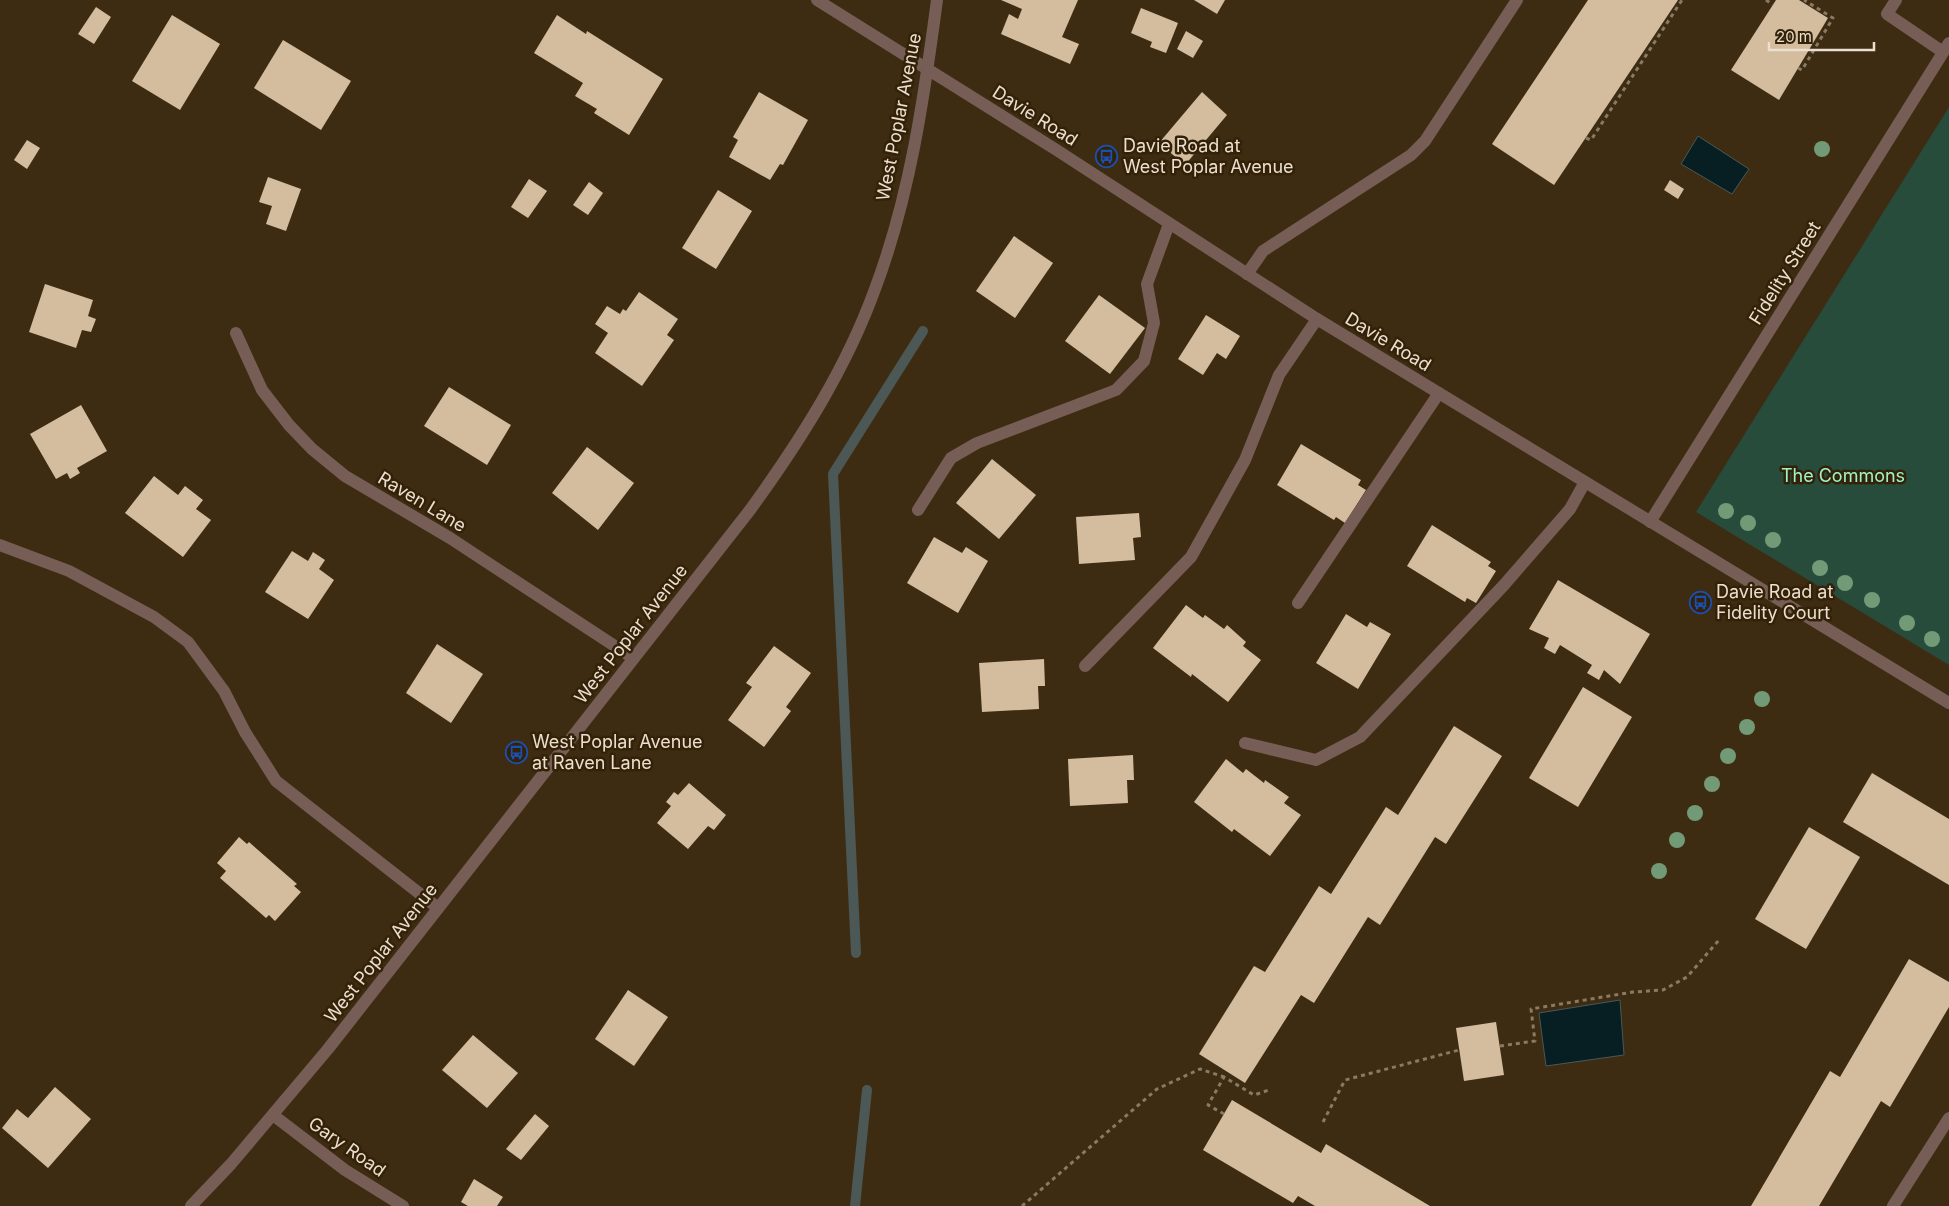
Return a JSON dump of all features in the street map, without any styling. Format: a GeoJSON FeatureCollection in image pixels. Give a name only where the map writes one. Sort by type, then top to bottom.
{"type":"FeatureCollection","features":[{"type":"Feature","properties":{"kind":"street","name":"Davie Road"},"geometry":{"type":"LineString","coordinates":[[817,0],[898,49],[928,71],[1055,148],[1317,319],[1949,702]]}},
{"type":"Feature","properties":{"kind":"street","name":"West Poplar Avenue"},"geometry":{"type":"LineString","coordinates":[[191,1206],[231,1164],[328,1049],[634,658],[796,446],[839,370],[860,326],[875,289],[903,202],[917,137],[938,0]]}},
{"type":"Feature","properties":{"kind":"street"},"geometry":{"type":"LineString","coordinates":[[1247,274],[1263,251],[1411,155],[1425,141],[1517,0]]}},
{"type":"Feature","properties":{"kind":"street"},"geometry":{"type":"LineString","coordinates":[[1896,0],[1887,14],[1946,48]]}},
{"type":"Feature","properties":{"kind":"street","name":"Fidelity Street"},"geometry":{"type":"LineString","coordinates":[[1650,522],[1946,48]]}},
{"type":"Feature","properties":{"kind":"street"},"geometry":{"type":"LineString","coordinates":[[918,510],[951,458],[978,443],[1116,390],[1144,361],[1154,323],[1148,284],[1169,224]]}},
{"type":"Feature","properties":{"kind":"street"},"geometry":{"type":"LineString","coordinates":[[1084,666],[1191,557],[1245,460],[1279,375],[1317,319]]}},
{"type":"Feature","properties":{"kind":"street","name":"Raven Lane"},"geometry":{"type":"LineString","coordinates":[[236,333],[262,390],[289,425],[312,449],[345,476],[450,538],[634,658]]}},
{"type":"Feature","properties":{"kind":"street"},"geometry":{"type":"LineString","coordinates":[[1298,603],[1439,393]]}},
{"type":"Feature","properties":{"kind":"street"},"geometry":{"type":"LineString","coordinates":[[1244,743],[1316,760],[1360,737],[1504,585],[1570,508],[1585,482]]}},
{"type":"Feature","properties":{"kind":"street"},"geometry":{"type":"LineString","coordinates":[[0,545],[69,571],[154,617],[188,642],[224,692],[245,732],[276,781],[438,908]]}},
{"type":"Feature","properties":{"kind":"street","name":"Gary Road"},"geometry":{"type":"LineString","coordinates":[[273,1115],[346,1170],[403,1206]]}},
{"type":"Feature","properties":{"kind":"street"},"geometry":{"type":"LineString","coordinates":[[1894,1206],[1949,1118]]}},
{"type":"Feature","properties":{"kind":"path"},"geometry":{"type":"LineString","coordinates":[[1586,138],[1591,140],[1682,0]]}},
{"type":"Feature","properties":{"kind":"path"},"geometry":{"type":"LineString","coordinates":[[1766,0],[1773,5]]}},
{"type":"Feature","properties":{"kind":"path"},"geometry":{"type":"LineString","coordinates":[[1798,68],[1802,70],[1832,18],[1804,0]]}},
{"type":"Feature","properties":{"kind":"path"},"geometry":{"type":"LineString","coordinates":[[1500,1046],[1535,1041],[1532,1009],[1633,992],[1663,990],[1687,977],[1718,940]]}},
{"type":"Feature","properties":{"kind":"path"},"geometry":{"type":"LineString","coordinates":[[1323,1122],[1345,1080],[1459,1050]]}},
{"type":"Feature","properties":{"kind":"path"},"geometry":{"type":"LineString","coordinates":[[1022,1206],[1157,1089],[1200,1070],[1224,1077],[1254,1095],[1269,1090]]}},
{"type":"Feature","properties":{"kind":"path"},"geometry":{"type":"LineString","coordinates":[[1224,1077],[1208,1105],[1224,1114]]}},
{"type":"Feature","properties":{"kind":"green space","name":"The Commons"},"geometry":{"type":"Polygon","coordinates":[[[1949,107],[1949,665],[1696,512],[1949,107]]]}},
{"type":"Feature","properties":{"kind":"water"},"geometry":{"type":"Polygon","coordinates":[[[1698,136],[1749,169],[1732,194],[1681,164],[1698,136]]]}},
{"type":"Feature","properties":{"kind":"water"},"geometry":{"type":"Polygon","coordinates":[[[1620,1000],[1624,1055],[1546,1066],[1539,1013],[1620,1000]]]}},
{"type":"Feature","properties":{"kind":"building"},"geometry":{"type":"Polygon","coordinates":[[[1001,0],[1078,0],[1062,37],[1079,44],[1070,64],[1001,34],[1009,14],[1018,19],[1022,9],[1001,0]]]}},
{"type":"Feature","properties":{"kind":"building"},"geometry":{"type":"Polygon","coordinates":[[[1194,0],[1225,0],[1217,14],[1194,0]]]}},
{"type":"Feature","properties":{"kind":"building"},"geometry":{"type":"Polygon","coordinates":[[[1588,0],[1678,0],[1554,185],[1492,144],[1588,0]]]}},
{"type":"Feature","properties":{"kind":"building"},"geometry":{"type":"Polygon","coordinates":[[[1776,0],[1799,0],[1828,18],[1779,100],[1731,70],[1776,0]]]}},
{"type":"Feature","properties":{"kind":"building"},"geometry":{"type":"Polygon","coordinates":[[[96,7],[111,17],[94,44],[78,34],[96,7]]]}},
{"type":"Feature","properties":{"kind":"building"},"geometry":{"type":"Polygon","coordinates":[[[1141,8],[1178,23],[1166,53],[1150,47],[1152,42],[1131,33],[1141,8]]]}},
{"type":"Feature","properties":{"kind":"building"},"geometry":{"type":"Polygon","coordinates":[[[172,15],[220,44],[180,110],[132,81],[172,15]]]}},
{"type":"Feature","properties":{"kind":"building"},"geometry":{"type":"Polygon","coordinates":[[[557,15],[586,34],[587,31],[663,79],[629,135],[594,113],[597,109],[575,96],[583,83],[534,53],[557,15]]]}},
{"type":"Feature","properties":{"kind":"building"},"geometry":{"type":"Polygon","coordinates":[[[1186,31],[1203,41],[1193,58],[1177,49],[1186,31]]]}},
{"type":"Feature","properties":{"kind":"building"},"geometry":{"type":"Polygon","coordinates":[[[283,40],[351,81],[321,130],[254,88],[283,40]]]}},
{"type":"Feature","properties":{"kind":"building"},"geometry":{"type":"Polygon","coordinates":[[[759,92],[808,120],[783,165],[780,164],[770,180],[729,157],[738,140],[733,137],[759,92]]]}},
{"type":"Feature","properties":{"kind":"building"},"geometry":{"type":"Polygon","coordinates":[[[1202,92],[1227,115],[1185,165],[1159,143],[1202,92]]]}},
{"type":"Feature","properties":{"kind":"building"},"geometry":{"type":"Polygon","coordinates":[[[27,140],[40,148],[27,169],[14,160],[27,140]]]}},
{"type":"Feature","properties":{"kind":"building"},"geometry":{"type":"Polygon","coordinates":[[[268,177],[301,189],[286,231],[266,224],[272,206],[259,202],[268,177]]]}},
{"type":"Feature","properties":{"kind":"building"},"geometry":{"type":"Polygon","coordinates":[[[529,179],[547,191],[528,218],[511,207],[529,179]]]}},
{"type":"Feature","properties":{"kind":"building"},"geometry":{"type":"Polygon","coordinates":[[[1670,180],[1684,189],[1678,199],[1664,190],[1670,180]]]}},
{"type":"Feature","properties":{"kind":"building"},"geometry":{"type":"Polygon","coordinates":[[[589,182],[603,193],[588,215],[573,205],[589,182]]]}},
{"type":"Feature","properties":{"kind":"building"},"geometry":{"type":"Polygon","coordinates":[[[718,190],[752,211],[716,269],[682,248],[718,190]]]}},
{"type":"Feature","properties":{"kind":"building"},"geometry":{"type":"Polygon","coordinates":[[[1014,236],[1053,263],[1015,318],[976,291],[1014,236]]]}},
{"type":"Feature","properties":{"kind":"building"},"geometry":{"type":"Polygon","coordinates":[[[45,284],[93,300],[88,316],[96,319],[91,332],[82,330],[76,348],[29,332],[45,284]]]}},
{"type":"Feature","properties":{"kind":"building"},"geometry":{"type":"Polygon","coordinates":[[[639,292],[678,319],[667,335],[674,340],[642,386],[595,353],[608,333],[595,324],[607,306],[620,314],[623,309],[626,311],[639,292]]]}},
{"type":"Feature","properties":{"kind":"building"},"geometry":{"type":"Polygon","coordinates":[[[1099,295],[1145,328],[1110,374],[1065,341],[1099,295]]]}},
{"type":"Feature","properties":{"kind":"building"},"geometry":{"type":"Polygon","coordinates":[[[1206,315],[1240,336],[1226,359],[1217,353],[1203,375],[1178,359],[1206,315]]]}},
{"type":"Feature","properties":{"kind":"building"},"geometry":{"type":"Polygon","coordinates":[[[449,387],[511,425],[487,465],[424,426],[449,387]]]}},
{"type":"Feature","properties":{"kind":"building"},"geometry":{"type":"Polygon","coordinates":[[[81,405],[107,451],[77,468],[80,473],[70,479],[67,473],[56,479],[30,434],[81,405]]]}},
{"type":"Feature","properties":{"kind":"building"},"geometry":{"type":"Polygon","coordinates":[[[1301,444],[1361,480],[1358,485],[1366,490],[1345,523],[1336,517],[1334,520],[1277,485],[1301,444]]]}},
{"type":"Feature","properties":{"kind":"building"},"geometry":{"type":"Polygon","coordinates":[[[587,447],[634,483],[598,530],[552,493],[587,447]]]}},
{"type":"Feature","properties":{"kind":"building"},"geometry":{"type":"Polygon","coordinates":[[[992,459],[1036,495],[999,539],[956,503],[992,459]]]}},
{"type":"Feature","properties":{"kind":"building"},"geometry":{"type":"Polygon","coordinates":[[[154,476],[178,495],[185,486],[203,500],[196,509],[211,520],[183,557],[125,513],[154,476]]]}},
{"type":"Feature","properties":{"kind":"building"},"geometry":{"type":"Polygon","coordinates":[[[1139,513],[1141,537],[1133,538],[1135,560],[1079,564],[1076,517],[1139,513]]]}},
{"type":"Feature","properties":{"kind":"building"},"geometry":{"type":"Polygon","coordinates":[[[1432,525],[1491,562],[1488,566],[1496,571],[1476,603],[1467,598],[1465,602],[1407,566],[1432,525]]]}},
{"type":"Feature","properties":{"kind":"building"},"geometry":{"type":"Polygon","coordinates":[[[934,537],[962,553],[966,547],[988,561],[958,613],[907,583],[934,537]]]}},
{"type":"Feature","properties":{"kind":"building"},"geometry":{"type":"Polygon","coordinates":[[[292,551],[308,561],[313,552],[325,560],[319,569],[334,580],[308,619],[265,592],[292,551]]]}},
{"type":"Feature","properties":{"kind":"building"},"geometry":{"type":"Polygon","coordinates":[[[1558,580],[1650,634],[1620,684],[1604,670],[1599,680],[1587,673],[1592,665],[1560,645],[1555,654],[1544,648],[1549,638],[1529,629],[1558,580]]]}},
{"type":"Feature","properties":{"kind":"building"},"geometry":{"type":"Polygon","coordinates":[[[1186,605],[1203,618],[1205,615],[1224,629],[1227,625],[1246,642],[1243,646],[1261,660],[1228,702],[1192,674],[1191,677],[1153,648],[1186,605]]]}},
{"type":"Feature","properties":{"kind":"building"},"geometry":{"type":"Polygon","coordinates":[[[1346,614],[1367,627],[1370,622],[1391,634],[1358,689],[1316,663],[1346,614]]]}},
{"type":"Feature","properties":{"kind":"building"},"geometry":{"type":"Polygon","coordinates":[[[437,644],[483,674],[451,723],[406,693],[437,644]]]}},
{"type":"Feature","properties":{"kind":"building"},"geometry":{"type":"Polygon","coordinates":[[[774,646],[811,673],[786,707],[791,711],[764,747],[728,720],[752,687],[746,683],[774,646]]]}},
{"type":"Feature","properties":{"kind":"building"},"geometry":{"type":"Polygon","coordinates":[[[1044,659],[1045,686],[1038,686],[1039,709],[982,712],[979,663],[1044,659]]]}},
{"type":"Feature","properties":{"kind":"building"},"geometry":{"type":"Polygon","coordinates":[[[1583,687],[1632,717],[1578,807],[1529,778],[1583,687]]]}},
{"type":"Feature","properties":{"kind":"building"},"geometry":{"type":"Polygon","coordinates":[[[1454,726],[1502,756],[1446,844],[1435,837],[1380,925],[1368,917],[1314,1003],[1301,995],[1245,1083],[1199,1054],[1254,966],[1265,972],[1319,886],[1331,894],[1386,807],[1398,815],[1454,726]]]}},
{"type":"Feature","properties":{"kind":"building"},"geometry":{"type":"Polygon","coordinates":[[[1133,755],[1134,780],[1127,780],[1128,803],[1070,806],[1068,759],[1133,755]]]}},
{"type":"Feature","properties":{"kind":"building"},"geometry":{"type":"Polygon","coordinates":[[[1226,759],[1243,773],[1246,769],[1264,783],[1265,780],[1289,797],[1284,803],[1301,815],[1270,856],[1234,829],[1232,832],[1194,802],[1226,759]]]}},
{"type":"Feature","properties":{"kind":"building"},"geometry":{"type":"Polygon","coordinates":[[[1872,773],[1949,819],[1949,885],[1843,822],[1872,773]]]}},
{"type":"Feature","properties":{"kind":"building"},"geometry":{"type":"Polygon","coordinates":[[[689,783],[726,815],[714,830],[708,826],[688,849],[657,823],[671,806],[666,802],[674,792],[678,795],[689,783]]]}},
{"type":"Feature","properties":{"kind":"building"},"geometry":{"type":"Polygon","coordinates":[[[1809,827],[1860,857],[1806,949],[1755,919],[1809,827]]]}},
{"type":"Feature","properties":{"kind":"building"},"geometry":{"type":"Polygon","coordinates":[[[239,837],[247,844],[249,842],[297,884],[294,886],[301,892],[275,921],[269,915],[266,918],[220,878],[226,871],[217,863],[239,837]]]}},
{"type":"Feature","properties":{"kind":"building"},"geometry":{"type":"Polygon","coordinates":[[[1909,959],[1949,982],[1949,1007],[1890,1107],[1881,1101],[1819,1206],[1751,1206],[1830,1071],[1840,1077],[1909,959]]]}},
{"type":"Feature","properties":{"kind":"building"},"geometry":{"type":"Polygon","coordinates":[[[628,990],[668,1017],[634,1066],[595,1039],[628,990]]]}},
{"type":"Feature","properties":{"kind":"building"},"geometry":{"type":"Polygon","coordinates":[[[1496,1022],[1504,1075],[1464,1081],[1456,1028],[1496,1022]]]}},
{"type":"Feature","properties":{"kind":"building"},"geometry":{"type":"Polygon","coordinates":[[[473,1035],[518,1073],[487,1108],[442,1070],[473,1035]]]}},
{"type":"Feature","properties":{"kind":"building"},"geometry":{"type":"Polygon","coordinates":[[[55,1087],[91,1119],[48,1168],[2,1128],[17,1109],[28,1118],[55,1087]]]}},
{"type":"Feature","properties":{"kind":"building"},"geometry":{"type":"Polygon","coordinates":[[[1232,1100],[1321,1153],[1326,1144],[1430,1206],[1315,1206],[1298,1196],[1293,1203],[1203,1150],[1232,1100]]]}},
{"type":"Feature","properties":{"kind":"building"},"geometry":{"type":"Polygon","coordinates":[[[535,1114],[549,1126],[521,1160],[506,1149],[535,1114]]]}},
{"type":"Feature","properties":{"kind":"building"},"geometry":{"type":"Polygon","coordinates":[[[474,1179],[503,1197],[497,1206],[468,1206],[461,1202],[474,1179]]]}},
{"type":"Feature","properties":{"kind":"waterway"},"geometry":{"type":"LineString","coordinates":[[856,953],[833,474],[923,331]]}},
{"type":"Feature","properties":{"kind":"waterway"},"geometry":{"type":"LineString","coordinates":[[855,1206],[867,1090]]}},
{"type":"Feature","properties":{"kind":"place","name":"Davie Road at West Poplar Avenue"},"geometry":{"type":"Point","coordinates":[1107,156]}},
{"type":"Feature","properties":{"kind":"place","name":"Davie Road at Fidelity Court"},"geometry":{"type":"Point","coordinates":[1700,602]}},
{"type":"Feature","properties":{"kind":"place","name":"West Poplar Avenue at Raven Lane"},"geometry":{"type":"Point","coordinates":[516,752]}}]}
